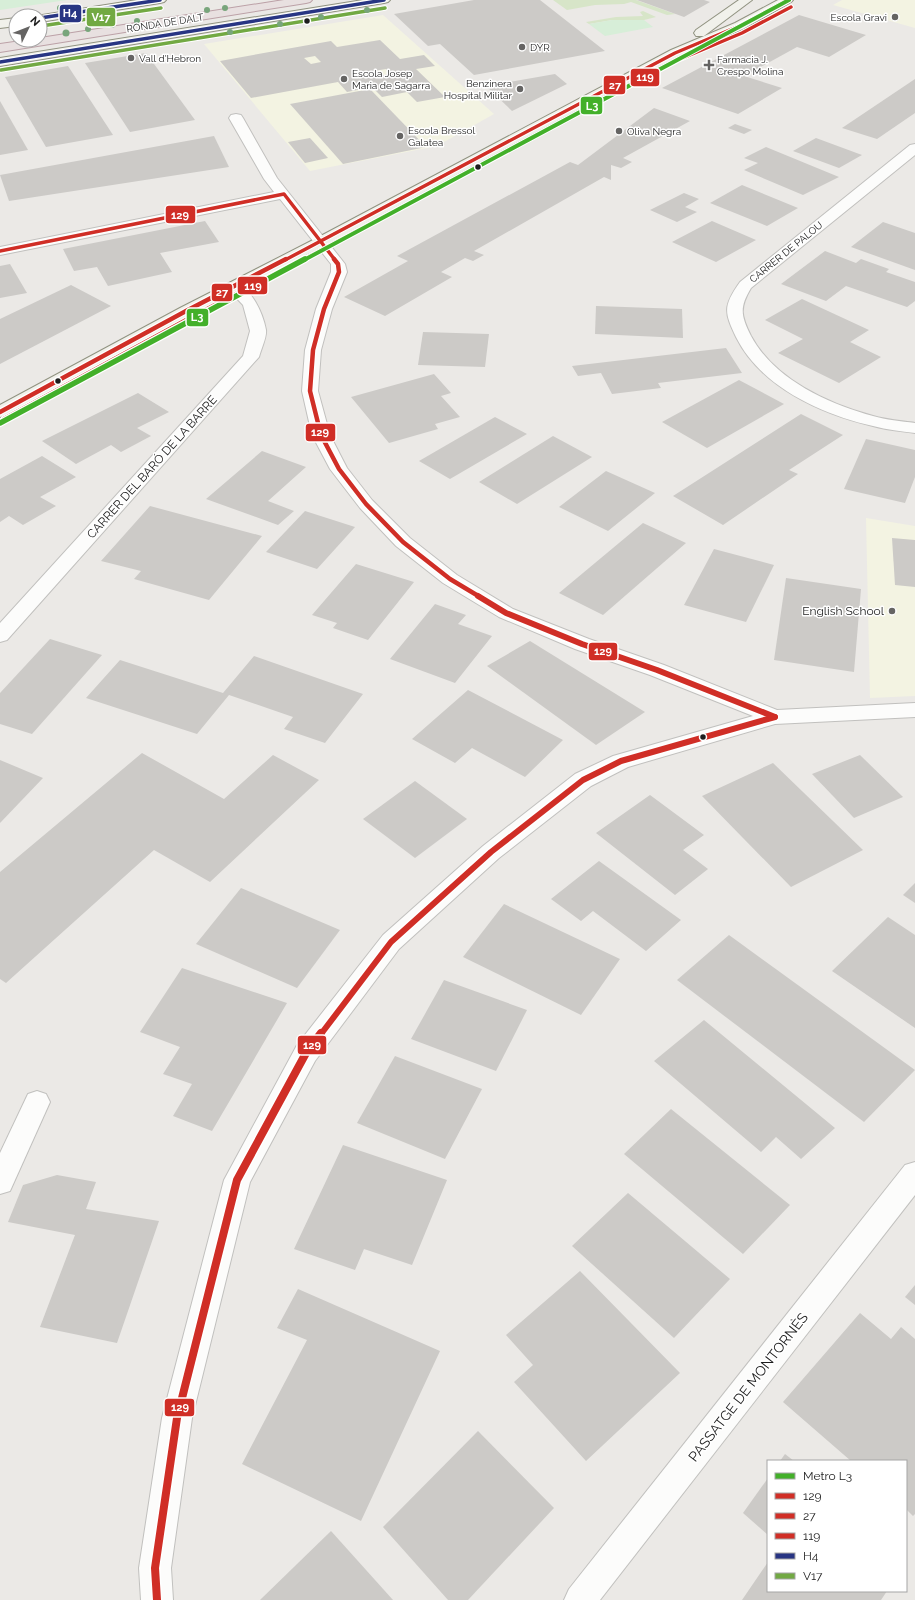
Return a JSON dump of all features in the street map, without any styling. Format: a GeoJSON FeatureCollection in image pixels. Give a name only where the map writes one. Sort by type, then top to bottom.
{"type":"FeatureCollection","features":[{"type":"Feature","properties":{"kind":"highway","name":"RONDA DE DALT"},"geometry":{"type":"LineString","coordinates":[[0,48],[306,0]]}},
{"type":"Feature","properties":{"kind":"highway","name":"RONDA DE DALT"},"geometry":{"type":"LineString","coordinates":[[48,27],[171,7]]}},
{"type":"Feature","properties":{"kind":"main road"},"geometry":{"type":"LineString","coordinates":[[48,17],[160,0]]}},
{"type":"Feature","properties":{"kind":"main road"},"geometry":{"type":"LineString","coordinates":[[0,62],[384,0]]}},
{"type":"Feature","properties":{"kind":"main road"},"geometry":{"type":"LineString","coordinates":[[675,53],[746,0]]}},
{"type":"Feature","properties":{"kind":"main road"},"geometry":{"type":"LineString","coordinates":[[0,412],[186,311],[320,242],[675,53],[739,26],[787,0]]}},
{"type":"Feature","properties":{"kind":"street"},"geometry":{"type":"LineString","coordinates":[[236,118],[271,179],[338,264],[339,272],[324,309],[313,350],[310,391],[321,434],[339,470],[366,504],[403,542],[450,579],[506,613],[582,644],[658,670],[775,717]]}},
{"type":"Feature","properties":{"kind":"street","name":"CARRER DE PALOU"},"geometry":{"type":"LineString","coordinates":[[915,148],[745,285],[738,298],[734,314],[743,336],[761,362],[794,389],[826,405],[862,419],[915,428]]}},
{"type":"Feature","properties":{"kind":"street"},"geometry":{"type":"LineString","coordinates":[[0,251],[284,194]]}},
{"type":"Feature","properties":{"kind":"street","name":"CARRER DEL BARÓ DE LA BARRE"},"geometry":{"type":"LineString","coordinates":[[0,635],[250,357],[258,330],[250,304],[234,287]]}},
{"type":"Feature","properties":{"kind":"street"},"geometry":{"type":"LineString","coordinates":[[157,1600],[155,1568],[177,1418],[237,1180],[306,1053],[391,942],[490,852],[583,780],[621,761],[775,717],[915,710]]}},
{"type":"Feature","properties":{"kind":"street"},"geometry":{"type":"LineString","coordinates":[[0,1182],[37,1102]]}},
{"type":"Feature","properties":{"kind":"street","name":"PASSATGE DE MONTORNÈS"},"geometry":{"type":"LineString","coordinates":[[580,1600],[915,1174]]}},
{"type":"Feature","properties":{"kind":"shaded area"},"geometry":{"type":"Polygon","coordinates":[[[0,0],[67,0],[8,8],[0,10],[0,0]]]}},
{"type":"Feature","properties":{"kind":"shaded area","name":"Escola Gravi"},"geometry":{"type":"Polygon","coordinates":[[[842,0],[915,0],[915,28],[833,5],[842,0]]]}},
{"type":"Feature","properties":{"kind":"shaded area","name":"Escola Josep Maria de Sagarra"},"geometry":{"type":"Polygon","coordinates":[[[383,15],[494,114],[437,146],[310,171],[204,44],[383,15]]]}},
{"type":"Feature","properties":{"kind":"shaded area"},"geometry":{"type":"Polygon","coordinates":[[[612,20],[644,20],[653,27],[605,36],[589,24],[612,20]]]}},
{"type":"Feature","properties":{"kind":"shaded area","name":"English School"},"geometry":{"type":"Polygon","coordinates":[[[866,518],[915,526],[915,696],[870,698],[866,518]]]}},
{"type":"Feature","properties":{"kind":"green space"},"geometry":{"type":"Polygon","coordinates":[[[553,0],[636,0],[675,14],[667,15],[631,2],[624,4],[595,5],[567,10],[553,0]]]}},
{"type":"Feature","properties":{"kind":"green space"},"geometry":{"type":"Polygon","coordinates":[[[643,11],[656,17],[644,20],[612,20],[589,24],[586,22],[616,17],[643,16],[640,12],[643,11]]]}},
{"type":"Feature","properties":{"kind":"building"},"geometry":{"type":"Polygon","coordinates":[[[474,0],[540,0],[605,51],[474,75],[440,44],[428,46],[394,14],[474,0]]]}},
{"type":"Feature","properties":{"kind":"building"},"geometry":{"type":"Polygon","coordinates":[[[637,0],[704,0],[710,2],[684,17],[637,0]]]}},
{"type":"Feature","properties":{"kind":"building"},"geometry":{"type":"Polygon","coordinates":[[[799,15],[866,35],[829,57],[797,47],[744,76],[782,88],[738,114],[662,88],[799,15]]]}},
{"type":"Feature","properties":{"kind":"building"},"geometry":{"type":"Polygon","coordinates":[[[380,40],[400,59],[424,55],[435,66],[416,69],[445,97],[417,102],[407,92],[382,97],[372,87],[347,92],[338,82],[251,98],[220,61],[331,41],[337,47],[380,40]],[[315,56],[304,58],[311,64],[321,62],[315,56]],[[386,69],[362,73],[366,78],[390,74],[386,69]]]}},
{"type":"Feature","properties":{"kind":"building"},"geometry":{"type":"Polygon","coordinates":[[[146,53],[195,120],[130,132],[85,63],[146,53]]]}},
{"type":"Feature","properties":{"kind":"building"},"geometry":{"type":"Polygon","coordinates":[[[68,66],[113,135],[46,147],[5,77],[68,66]]]}},
{"type":"Feature","properties":{"kind":"building"},"geometry":{"type":"Polygon","coordinates":[[[555,74],[567,84],[512,111],[486,86],[555,74]]]}},
{"type":"Feature","properties":{"kind":"building"},"geometry":{"type":"Polygon","coordinates":[[[915,79],[915,113],[877,139],[842,128],[915,79]]]}},
{"type":"Feature","properties":{"kind":"building"},"geometry":{"type":"Polygon","coordinates":[[[370,89],[426,147],[343,164],[290,104],[370,89]]]}},
{"type":"Feature","properties":{"kind":"building"},"geometry":{"type":"Polygon","coordinates":[[[0,101],[28,150],[0,155],[0,101]]]}},
{"type":"Feature","properties":{"kind":"building"},"geometry":{"type":"Polygon","coordinates":[[[654,108],[690,121],[623,158],[632,162],[621,168],[611,165],[611,180],[604,177],[474,251],[484,255],[473,261],[465,258],[441,272],[452,277],[385,316],[344,297],[408,261],[397,256],[570,162],[578,165],[654,108]]]}},
{"type":"Feature","properties":{"kind":"building"},"geometry":{"type":"Polygon","coordinates":[[[735,124],[752,130],[744,134],[728,128],[735,124]]]}},
{"type":"Feature","properties":{"kind":"building"},"geometry":{"type":"Polygon","coordinates":[[[214,136],[229,167],[9,201],[0,175],[214,136]]]}},
{"type":"Feature","properties":{"kind":"building"},"geometry":{"type":"Polygon","coordinates":[[[310,138],[328,158],[305,163],[288,142],[310,138]]]}},
{"type":"Feature","properties":{"kind":"building"},"geometry":{"type":"Polygon","coordinates":[[[816,138],[862,155],[839,168],[793,151],[816,138]]]}},
{"type":"Feature","properties":{"kind":"building"},"geometry":{"type":"Polygon","coordinates":[[[766,147],[839,177],[803,195],[744,170],[758,163],[744,158],[766,147]]]}},
{"type":"Feature","properties":{"kind":"building"},"geometry":{"type":"Polygon","coordinates":[[[742,185],[798,208],[767,226],[710,203],[742,185]]]}},
{"type":"Feature","properties":{"kind":"building"},"geometry":{"type":"Polygon","coordinates":[[[684,193],[699,199],[685,207],[697,212],[677,222],[650,210],[684,193]]]}},
{"type":"Feature","properties":{"kind":"building"},"geometry":{"type":"Polygon","coordinates":[[[205,221],[219,242],[160,253],[172,272],[108,286],[97,267],[74,271],[63,249],[205,221]]]}},
{"type":"Feature","properties":{"kind":"building"},"geometry":{"type":"Polygon","coordinates":[[[712,221],[756,240],[716,262],[672,242],[712,221]]]}},
{"type":"Feature","properties":{"kind":"building"},"geometry":{"type":"Polygon","coordinates":[[[883,222],[915,233],[915,270],[851,247],[883,222]]]}},
{"type":"Feature","properties":{"kind":"building"},"geometry":{"type":"Polygon","coordinates":[[[825,251],[856,263],[861,259],[889,269],[886,272],[915,282],[915,301],[907,307],[846,286],[826,301],[781,284],[825,251]]]}},
{"type":"Feature","properties":{"kind":"building"},"geometry":{"type":"Polygon","coordinates":[[[10,264],[27,293],[0,298],[0,266],[10,264]]]}},
{"type":"Feature","properties":{"kind":"building"},"geometry":{"type":"Polygon","coordinates":[[[71,285],[111,306],[0,364],[0,319],[71,285]]]}},
{"type":"Feature","properties":{"kind":"building"},"geometry":{"type":"Polygon","coordinates":[[[802,299],[869,330],[850,342],[881,357],[839,383],[778,353],[803,339],[765,320],[802,299]]]}},
{"type":"Feature","properties":{"kind":"building"},"geometry":{"type":"Polygon","coordinates":[[[596,306],[682,309],[683,338],[595,334],[596,306]]]}},
{"type":"Feature","properties":{"kind":"building"},"geometry":{"type":"Polygon","coordinates":[[[423,332],[489,334],[485,367],[418,365],[423,332]]]}},
{"type":"Feature","properties":{"kind":"building"},"geometry":{"type":"Polygon","coordinates":[[[726,348],[742,373],[658,383],[661,388],[612,394],[601,373],[578,376],[572,366],[726,348]]]}},
{"type":"Feature","properties":{"kind":"building"},"geometry":{"type":"Polygon","coordinates":[[[434,374],[451,393],[441,396],[460,417],[435,424],[438,429],[389,443],[351,397],[434,374]]]}},
{"type":"Feature","properties":{"kind":"building"},"geometry":{"type":"Polygon","coordinates":[[[739,380],[784,404],[707,448],[662,422],[739,380]]]}},
{"type":"Feature","properties":{"kind":"building"},"geometry":{"type":"Polygon","coordinates":[[[138,393],[169,412],[137,428],[151,436],[121,452],[111,445],[76,464],[42,441],[138,393]]]}},
{"type":"Feature","properties":{"kind":"building"},"geometry":{"type":"Polygon","coordinates":[[[801,414],[843,435],[789,470],[798,474],[723,525],[673,496],[801,414]]]}},
{"type":"Feature","properties":{"kind":"building"},"geometry":{"type":"Polygon","coordinates":[[[495,417],[527,434],[450,479],[419,461],[495,417]]]}},
{"type":"Feature","properties":{"kind":"building"},"geometry":{"type":"Polygon","coordinates":[[[553,436],[592,457],[517,504],[479,482],[553,436]]]}},
{"type":"Feature","properties":{"kind":"building"},"geometry":{"type":"Polygon","coordinates":[[[866,439],[915,450],[915,477],[905,503],[844,489],[866,439]]]}},
{"type":"Feature","properties":{"kind":"building"},"geometry":{"type":"Polygon","coordinates":[[[262,451],[306,467],[268,501],[294,511],[278,525],[206,499],[262,451]]]}},
{"type":"Feature","properties":{"kind":"building"},"geometry":{"type":"Polygon","coordinates":[[[42,456],[76,477],[40,497],[56,506],[23,525],[9,516],[0,522],[0,479],[42,456]]]}},
{"type":"Feature","properties":{"kind":"building"},"geometry":{"type":"Polygon","coordinates":[[[606,471],[655,493],[608,531],[559,507],[606,471]]]}},
{"type":"Feature","properties":{"kind":"building"},"geometry":{"type":"Polygon","coordinates":[[[150,506],[262,536],[209,600],[134,579],[141,571],[101,561],[150,506]]]}},
{"type":"Feature","properties":{"kind":"building"},"geometry":{"type":"Polygon","coordinates":[[[305,511],[355,527],[317,569],[266,552],[305,511]]]}},
{"type":"Feature","properties":{"kind":"building"},"geometry":{"type":"Polygon","coordinates":[[[643,523],[686,543],[603,615],[559,593],[643,523]]]}},
{"type":"Feature","properties":{"kind":"building"},"geometry":{"type":"Polygon","coordinates":[[[892,538],[915,540],[915,587],[895,585],[892,538]]]}},
{"type":"Feature","properties":{"kind":"building"},"geometry":{"type":"Polygon","coordinates":[[[714,549],[774,565],[746,622],[684,605],[714,549]]]}},
{"type":"Feature","properties":{"kind":"building"},"geometry":{"type":"Polygon","coordinates":[[[356,564],[414,582],[368,640],[333,628],[337,623],[312,615],[356,564]]]}},
{"type":"Feature","properties":{"kind":"building"},"geometry":{"type":"Polygon","coordinates":[[[786,578],[861,589],[854,672],[774,660],[786,578]]]}},
{"type":"Feature","properties":{"kind":"building"},"geometry":{"type":"Polygon","coordinates":[[[435,604],[466,615],[458,624],[492,636],[455,683],[390,659],[435,604]]]}},
{"type":"Feature","properties":{"kind":"building"},"geometry":{"type":"Polygon","coordinates":[[[50,639],[102,655],[32,734],[0,724],[0,693],[50,639]]]}},
{"type":"Feature","properties":{"kind":"building"},"geometry":{"type":"Polygon","coordinates":[[[530,641],[645,712],[596,745],[487,666],[530,641]]]}},
{"type":"Feature","properties":{"kind":"building"},"geometry":{"type":"Polygon","coordinates":[[[254,656],[363,694],[325,743],[284,729],[293,717],[229,695],[197,734],[86,698],[120,660],[223,693],[254,656]]]}},
{"type":"Feature","properties":{"kind":"building"},"geometry":{"type":"Polygon","coordinates":[[[468,690],[563,740],[525,777],[472,748],[455,763],[412,739],[468,690]]]}},
{"type":"Feature","properties":{"kind":"building"},"geometry":{"type":"Polygon","coordinates":[[[142,753],[224,799],[273,755],[319,780],[210,882],[154,850],[6,983],[0,979],[0,872],[142,753]]]}},
{"type":"Feature","properties":{"kind":"building"},"geometry":{"type":"Polygon","coordinates":[[[860,755],[903,797],[854,818],[812,774],[860,755]]]}},
{"type":"Feature","properties":{"kind":"building"},"geometry":{"type":"Polygon","coordinates":[[[0,760],[43,778],[0,823],[0,760]]]}},
{"type":"Feature","properties":{"kind":"building"},"geometry":{"type":"Polygon","coordinates":[[[773,763],[863,850],[791,887],[702,796],[773,763]]]}},
{"type":"Feature","properties":{"kind":"building"},"geometry":{"type":"Polygon","coordinates":[[[415,781],[467,819],[415,858],[363,819],[415,781]]]}},
{"type":"Feature","properties":{"kind":"building"},"geometry":{"type":"Polygon","coordinates":[[[650,795],[704,835],[683,850],[708,869],[675,895],[596,833],[650,795]]]}},
{"type":"Feature","properties":{"kind":"building"},"geometry":{"type":"Polygon","coordinates":[[[599,861],[681,920],[646,951],[593,911],[581,921],[551,899],[599,861]]]}},
{"type":"Feature","properties":{"kind":"building"},"geometry":{"type":"Polygon","coordinates":[[[915,883],[915,903],[903,895],[915,883]]]}},
{"type":"Feature","properties":{"kind":"building"},"geometry":{"type":"Polygon","coordinates":[[[241,888],[340,930],[297,988],[196,944],[241,888]]]}},
{"type":"Feature","properties":{"kind":"building"},"geometry":{"type":"Polygon","coordinates":[[[504,904],[620,959],[581,1015],[463,957],[504,904]]]}},
{"type":"Feature","properties":{"kind":"building"},"geometry":{"type":"Polygon","coordinates":[[[888,917],[915,935],[915,1028],[832,971],[888,917]]]}},
{"type":"Feature","properties":{"kind":"building"},"geometry":{"type":"Polygon","coordinates":[[[729,935],[915,1070],[864,1122],[677,980],[729,935]]]}},
{"type":"Feature","properties":{"kind":"building"},"geometry":{"type":"Polygon","coordinates":[[[182,968],[287,1003],[212,1131],[173,1116],[192,1084],[163,1074],[180,1047],[140,1032],[182,968]]]}},
{"type":"Feature","properties":{"kind":"building"},"geometry":{"type":"Polygon","coordinates":[[[444,980],[527,1010],[496,1071],[411,1039],[444,980]]]}},
{"type":"Feature","properties":{"kind":"building"},"geometry":{"type":"Polygon","coordinates":[[[704,1020],[835,1128],[801,1159],[776,1137],[761,1152],[654,1061],[704,1020]]]}},
{"type":"Feature","properties":{"kind":"building"},"geometry":{"type":"Polygon","coordinates":[[[395,1056],[482,1089],[445,1159],[357,1123],[395,1056]]]}},
{"type":"Feature","properties":{"kind":"building"},"geometry":{"type":"Polygon","coordinates":[[[671,1109],[790,1205],[743,1254],[624,1154],[671,1109]]]}},
{"type":"Feature","properties":{"kind":"building"},"geometry":{"type":"Polygon","coordinates":[[[343,1145],[447,1180],[412,1265],[364,1249],[355,1270],[294,1249],[343,1145]]]}},
{"type":"Feature","properties":{"kind":"building"},"geometry":{"type":"Polygon","coordinates":[[[57,1175],[96,1182],[86,1209],[159,1221],[117,1343],[40,1327],[75,1235],[8,1222],[23,1185],[57,1175]]]}},
{"type":"Feature","properties":{"kind":"building"},"geometry":{"type":"Polygon","coordinates":[[[628,1193],[730,1279],[674,1338],[572,1246],[628,1193]]]}},
{"type":"Feature","properties":{"kind":"building"},"geometry":{"type":"Polygon","coordinates":[[[580,1271],[680,1373],[586,1461],[514,1382],[533,1365],[506,1335],[580,1271]]]}},
{"type":"Feature","properties":{"kind":"building"},"geometry":{"type":"Polygon","coordinates":[[[915,1285],[915,1305],[905,1297],[915,1285]]]}},
{"type":"Feature","properties":{"kind":"building"},"geometry":{"type":"Polygon","coordinates":[[[298,1289],[440,1351],[361,1521],[242,1464],[307,1340],[277,1328],[298,1289]]]}},
{"type":"Feature","properties":{"kind":"building"},"geometry":{"type":"Polygon","coordinates":[[[860,1313],[891,1339],[901,1327],[915,1339],[915,1514],[913,1516],[907,1510],[907,1460],[850,1460],[783,1402],[860,1313]]]}},
{"type":"Feature","properties":{"kind":"building"},"geometry":{"type":"Polygon","coordinates":[[[478,1431],[554,1508],[468,1600],[448,1600],[383,1527],[478,1431]]]}},
{"type":"Feature","properties":{"kind":"building"},"geometry":{"type":"Polygon","coordinates":[[[785,1454],[793,1460],[781,1460],[785,1454]]]}},
{"type":"Feature","properties":{"kind":"building"},"geometry":{"type":"Polygon","coordinates":[[[767,1479],[767,1534],[743,1513],[767,1479]]]}},
{"type":"Feature","properties":{"kind":"building"},"geometry":{"type":"Polygon","coordinates":[[[331,1531],[393,1600],[260,1600],[331,1531]]]}},
{"type":"Feature","properties":{"kind":"building"},"geometry":{"type":"Polygon","coordinates":[[[767,1563],[767,1592],[886,1592],[881,1600],[742,1600],[767,1563]]]}},
{"type":"Feature","properties":{"kind":"metro line","name":"L3"},"geometry":{"type":"LineString","coordinates":[[0,423],[789,0]]}},
{"type":"Feature","properties":{"kind":"transit line","name":"H4"},"geometry":{"type":"LineString","coordinates":[[48,17],[160,0]]}},
{"type":"Feature","properties":{"kind":"transit line","name":"H4"},"geometry":{"type":"LineString","coordinates":[[0,62],[384,0]]}},
{"type":"Feature","properties":{"kind":"transit line","name":"27"},"geometry":{"type":"LineString","coordinates":[[0,412],[186,311],[320,242],[675,53],[739,26],[787,0]]}},
{"type":"Feature","properties":{"kind":"transit line","name":"119"},"geometry":{"type":"LineString","coordinates":[[4,419],[190,318],[324,249],[678,60],[742,33],[791,7]]}},
{"type":"Feature","properties":{"kind":"transit line","name":"V17"},"geometry":{"type":"LineString","coordinates":[[48,25],[161,8]]}},
{"type":"Feature","properties":{"kind":"transit line","name":"V17"},"geometry":{"type":"LineString","coordinates":[[1,70],[385,8]]}},
{"type":"Feature","properties":{"kind":"transit line","name":"129"},"geometry":{"type":"LineString","coordinates":[[0,251],[284,194],[338,264],[339,272],[324,309],[313,350],[310,391],[321,435],[339,469],[366,504],[403,542],[450,579],[506,613],[582,644],[657,670],[775,717]]}},
{"type":"Feature","properties":{"kind":"transit line","name":"129"},"geometry":{"type":"LineString","coordinates":[[157,1600],[155,1568],[177,1418],[237,1180],[306,1053],[391,942],[491,852],[583,780],[621,761],[775,717]]}},
{"type":"Feature","properties":{"kind":"place","name":"Escola Gravi"},"geometry":{"type":"Point","coordinates":[895,17]}},
{"type":"Feature","properties":{"kind":"place","name":"DYR"},"geometry":{"type":"Point","coordinates":[522,47]}},
{"type":"Feature","properties":{"kind":"place","name":"Vall d'Hebron"},"geometry":{"type":"Point","coordinates":[131,58]}},
{"type":"Feature","properties":{"kind":"place","name":"Farmacia J. Crespo Molina"},"geometry":{"type":"Point","coordinates":[709,65]}},
{"type":"Feature","properties":{"kind":"place","name":"Escola Josep Maria de Sagarra"},"geometry":{"type":"Point","coordinates":[344,79]}},
{"type":"Feature","properties":{"kind":"place","name":"Benzinera Hospital Militar"},"geometry":{"type":"Point","coordinates":[520,89]}},
{"type":"Feature","properties":{"kind":"place","name":"Oliva Negra"},"geometry":{"type":"Point","coordinates":[619,131]}},
{"type":"Feature","properties":{"kind":"place","name":"Escola Bressol Galatea"},"geometry":{"type":"Point","coordinates":[400,136]}},
{"type":"Feature","properties":{"kind":"place","name":"English School"},"geometry":{"type":"Point","coordinates":[892,611]}}]}
